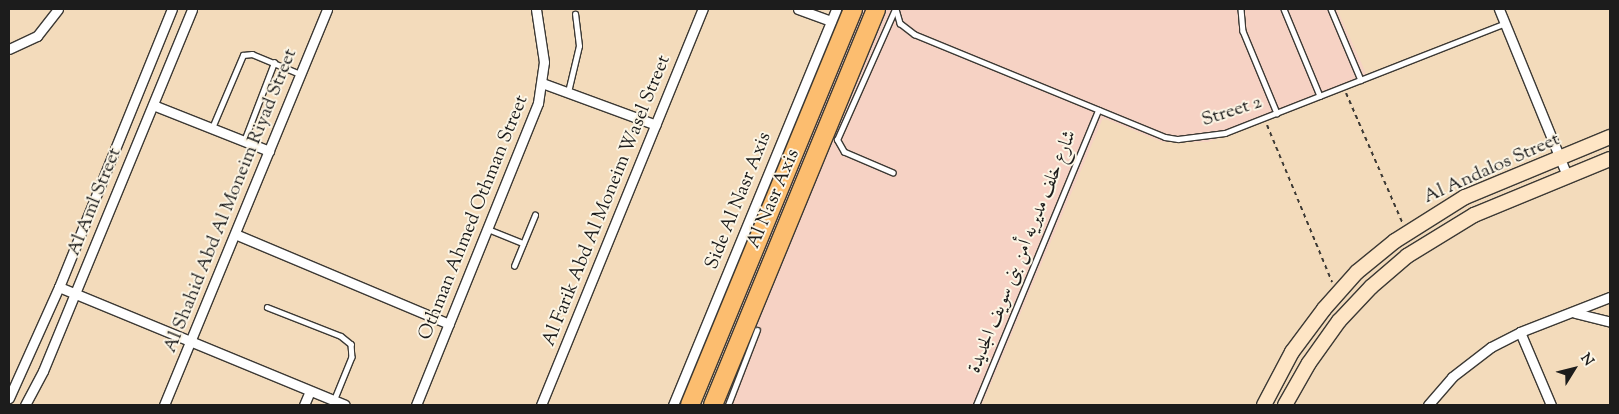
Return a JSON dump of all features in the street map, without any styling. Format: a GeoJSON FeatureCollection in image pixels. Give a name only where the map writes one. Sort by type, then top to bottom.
{"type":"FeatureCollection","features":[{"type":"Feature","properties":{"kind":"highway","name":"Al Nasr Axis"},"geometry":{"type":"LineString","coordinates":[[690,405],[853,9]]}},
{"type":"Feature","properties":{"kind":"highway","name":"Al Nasr Axis"},"geometry":{"type":"LineString","coordinates":[[713,405],[876,9]]}},
{"type":"Feature","properties":{"kind":"highway"},"geometry":{"type":"LineString","coordinates":[[731,305],[750,313]]}},
{"type":"Feature","properties":{"kind":"street"},"geometry":{"type":"LineString","coordinates":[[9,49],[36,36],[58,9]]}},
{"type":"Feature","properties":{"kind":"street","name":"Al Aml Street"},"geometry":{"type":"LineString","coordinates":[[9,398],[59,287],[172,9]]}},
{"type":"Feature","properties":{"kind":"street","name":"Al Aml Street"},"geometry":{"type":"LineString","coordinates":[[25,405],[75,294],[192,9]]}},
{"type":"Feature","properties":{"kind":"street","name":"Al Shahid Abd Al Moneim Riyad Street"},"geometry":{"type":"LineString","coordinates":[[164,405],[327,9]]}},
{"type":"Feature","properties":{"kind":"street","name":"Othman Ahmed Othman Street"},"geometry":{"type":"LineString","coordinates":[[416,405],[532,122],[542,83],[543,41],[536,9]]}},
{"type":"Feature","properties":{"kind":"street","name":"Al Farik Abd Al Moneim Wasel Street"},"geometry":{"type":"LineString","coordinates":[[541,405],[703,9]]}},
{"type":"Feature","properties":{"kind":"street"},"geometry":{"type":"LineString","coordinates":[[798,9],[831,21]]}},
{"type":"Feature","properties":{"kind":"street","name":"Side Al Nasr Axis"},"geometry":{"type":"LineString","coordinates":[[673,405],[836,9]]}},
{"type":"Feature","properties":{"kind":"street"},"geometry":{"type":"LineString","coordinates":[[1499,9],[1567,176]]}},
{"type":"Feature","properties":{"kind":"street"},"geometry":{"type":"LineString","coordinates":[[542,83],[656,125]]}},
{"type":"Feature","properties":{"kind":"street"},"geometry":{"type":"LineString","coordinates":[[153,105],[269,151]]}},
{"type":"Feature","properties":{"kind":"street","name":"Al Andalos Street"},"geometry":{"type":"LineString","coordinates":[[1264,405],[1292,352],[1337,293],[1376,256],[1407,232],[1465,197],[1610,137]]}},
{"type":"Feature","properties":{"kind":"street","name":"Al Andalos Street"},"geometry":{"type":"LineString","coordinates":[[1285,405],[1309,363],[1339,321],[1394,266],[1428,241],[1474,215],[1610,158]]}},
{"type":"Feature","properties":{"kind":"street"},"geometry":{"type":"LineString","coordinates":[[235,234],[449,324]]}},
{"type":"Feature","properties":{"kind":"street"},"geometry":{"type":"LineString","coordinates":[[59,287],[345,405]]}},
{"type":"Feature","properties":{"kind":"street"},"geometry":{"type":"LineString","coordinates":[[1428,405],[1464,366],[1491,347],[1520,332],[1610,297]]}},
{"type":"Feature","properties":{"kind":"street"},"geometry":{"type":"LineString","coordinates":[[1572,312],[1596,316],[1610,322]]}},
{"type":"Feature","properties":{"kind":"street"},"geometry":{"type":"LineString","coordinates":[[1520,332],[1551,405]]}},
{"type":"Feature","properties":{"kind":"street"},"geometry":{"type":"LineString","coordinates":[[304,405],[310,391]]}},
{"type":"Feature","properties":{"kind":"lane"},"geometry":{"type":"LineString","coordinates":[[893,173],[844,152],[837,140],[895,9]]}},
{"type":"Feature","properties":{"kind":"lane","name":"Street 2"},"geometry":{"type":"LineString","coordinates":[[895,9],[900,23],[909,31],[1165,137],[1178,139],[1215,136],[1505,23]]}},
{"type":"Feature","properties":{"kind":"lane"},"geometry":{"type":"LineString","coordinates":[[1241,9],[1243,31],[1277,113]]}},
{"type":"Feature","properties":{"kind":"lane"},"geometry":{"type":"LineString","coordinates":[[1284,9],[1320,96]]}},
{"type":"Feature","properties":{"kind":"lane"},"geometry":{"type":"LineString","coordinates":[[1331,9],[1360,80]]}},
{"type":"Feature","properties":{"kind":"lane"},"geometry":{"type":"LineString","coordinates":[[568,92],[580,40],[575,14]]}},
{"type":"Feature","properties":{"kind":"lane"},"geometry":{"type":"LineString","coordinates":[[212,128],[241,57],[252,54],[300,74]]}},
{"type":"Feature","properties":{"kind":"lane"},"geometry":{"type":"LineString","coordinates":[[244,141],[274,63]]}},
{"type":"Feature","properties":{"kind":"lane","name":"شارع خلف مديريه أمن بنى سويف الجديدة"},"geometry":{"type":"LineString","coordinates":[[976,405],[1098,110]]}},
{"type":"Feature","properties":{"kind":"lane"},"geometry":{"type":"LineString","coordinates":[[514,266],[535,215]]}},
{"type":"Feature","properties":{"kind":"lane"},"geometry":{"type":"LineString","coordinates":[[488,229],[523,243]]}},
{"type":"Feature","properties":{"kind":"lane"},"geometry":{"type":"LineString","coordinates":[[268,306],[341,336],[351,344],[352,357],[334,401]]}},
{"type":"Feature","properties":{"kind":"lane"},"geometry":{"type":"LineString","coordinates":[[728,405],[757,330]]}},
{"type":"Feature","properties":{"kind":"path"},"geometry":{"type":"LineString","coordinates":[[1343,87],[1407,232]]}},
{"type":"Feature","properties":{"kind":"path"},"geometry":{"type":"LineString","coordinates":[[1264,118],[1337,293]]}},
{"type":"Feature","properties":{"kind":"shaded area"},"geometry":{"type":"Polygon","coordinates":[[[863,9],[1337,9],[1369,80],[1208,142],[1162,142],[1103,118],[982,405],[702,405],[863,9]]]}}]}
